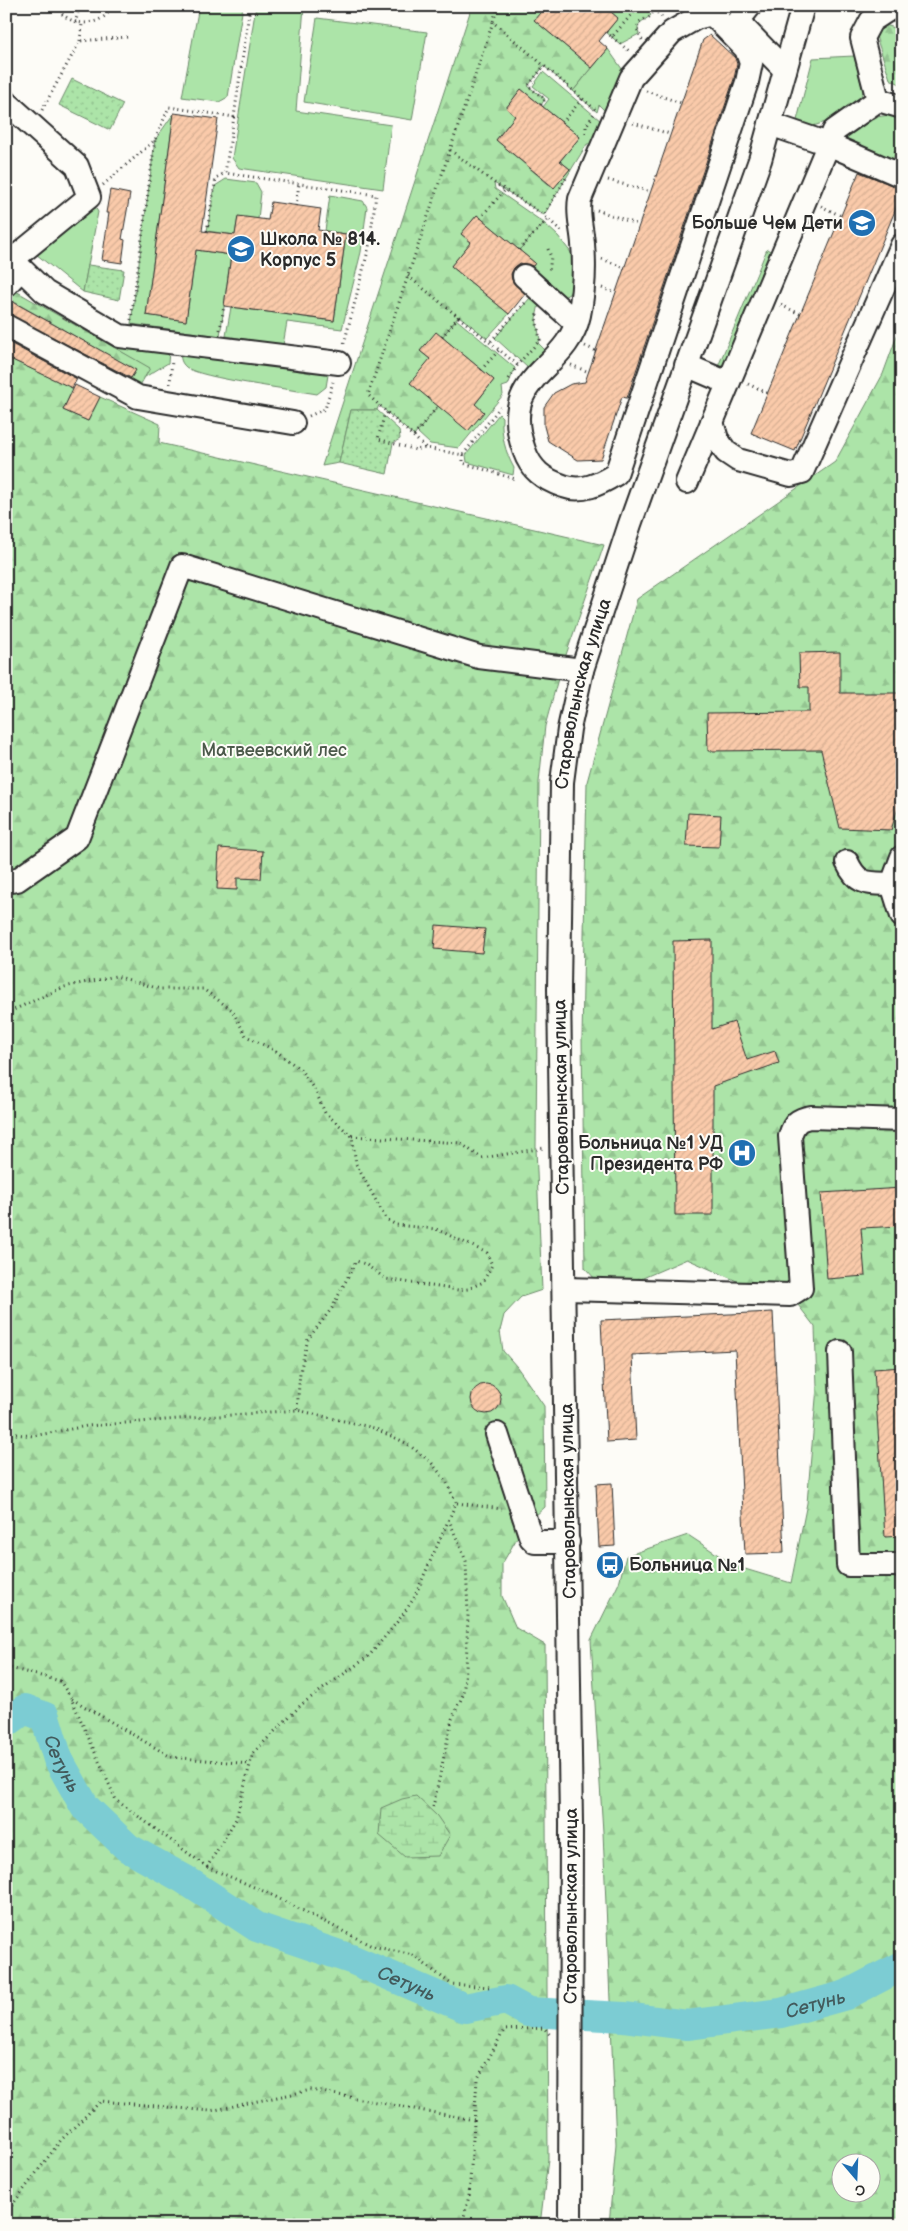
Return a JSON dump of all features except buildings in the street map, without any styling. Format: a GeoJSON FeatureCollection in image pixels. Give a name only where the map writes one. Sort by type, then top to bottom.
{"type":"FeatureCollection","features":[{"type":"Feature","properties":{"kind":"street","name":"Староволынская улица"},"geometry":{"type":"LineString","coordinates":[[570,2225],[571,1823],[565,1289],[559,988],[562,782],[568,730],[582,670],[686,365],[760,160],[802,6]]}},
{"type":"Feature","properties":{"kind":"street"},"geometry":{"type":"LineString","coordinates":[[878,100],[862,38],[871,21],[894,6]]}},
{"type":"Feature","properties":{"kind":"street"},"geometry":{"type":"LineString","coordinates":[[718,11],[785,70]]}},
{"type":"Feature","properties":{"kind":"street"},"geometry":{"type":"LineString","coordinates":[[718,11],[746,49],[751,63],[747,82],[616,474],[603,483],[587,488],[570,489],[547,481],[534,470],[519,436],[517,417],[524,392],[531,379],[551,361],[568,340],[576,323],[583,289],[584,262],[578,210],[580,199],[631,78],[672,32],[718,11]]}},
{"type":"Feature","properties":{"kind":"street"},"geometry":{"type":"LineString","coordinates":[[878,100],[902,107]]}},
{"type":"Feature","properties":{"kind":"street"},"geometry":{"type":"LineString","coordinates":[[687,482],[712,422],[737,383],[834,131],[878,100]]}},
{"type":"Feature","properties":{"kind":"street"},"geometry":{"type":"LineString","coordinates":[[6,102],[77,166],[89,197],[13,261],[6,285]]}},
{"type":"Feature","properties":{"kind":"street"},"geometry":{"type":"LineString","coordinates":[[770,124],[828,144],[902,176]]}},
{"type":"Feature","properties":{"kind":"street"},"geometry":{"type":"LineString","coordinates":[[712,422],[717,439],[726,452],[738,460],[791,475],[802,472],[902,245]]}},
{"type":"Feature","properties":{"kind":"street"},"geometry":{"type":"LineString","coordinates":[[13,261],[45,292],[120,336],[339,363]]}},
{"type":"Feature","properties":{"kind":"street"},"geometry":{"type":"LineString","coordinates":[[524,276],[576,323]]}},
{"type":"Feature","properties":{"kind":"street"},"geometry":{"type":"LineString","coordinates":[[6,326],[138,397],[292,423]]}},
{"type":"Feature","properties":{"kind":"street"},"geometry":{"type":"LineString","coordinates":[[686,365],[737,383]]}},
{"type":"Feature","properties":{"kind":"street"},"geometry":{"type":"LineString","coordinates":[[6,882],[17,880],[77,838],[182,566],[479,657],[582,670]]}},
{"type":"Feature","properties":{"kind":"street"},"geometry":{"type":"LineString","coordinates":[[902,857],[892,884],[902,916]]}},
{"type":"Feature","properties":{"kind":"street"},"geometry":{"type":"LineString","coordinates":[[847,862],[853,875],[861,881],[892,884]]}},
{"type":"Feature","properties":{"kind":"street"},"geometry":{"type":"LineString","coordinates":[[565,1289],[790,1295],[796,1292],[801,1288],[790,1136],[794,1125],[803,1118],[812,1117],[902,1120]]}},
{"type":"Feature","properties":{"kind":"street"},"geometry":{"type":"LineString","coordinates":[[840,1352],[848,1565],[902,1564]]}},
{"type":"Feature","properties":{"kind":"street"},"geometry":{"type":"LineString","coordinates":[[497,1434],[520,1510],[531,1538],[535,1542],[568,1542]]}},
{"type":"Feature","properties":{"kind":"path"},"geometry":{"type":"LineString","coordinates":[[56,6],[65,18],[82,24],[101,19],[112,8]]}},
{"type":"Feature","properties":{"kind":"path"},"geometry":{"type":"LineString","coordinates":[[75,23],[80,6]]}},
{"type":"Feature","properties":{"kind":"path"},"geometry":{"type":"LineString","coordinates":[[107,6],[125,10],[127,6]]}},
{"type":"Feature","properties":{"kind":"path"},"geometry":{"type":"LineString","coordinates":[[225,173],[250,6]]}},
{"type":"Feature","properties":{"kind":"path"},"geometry":{"type":"LineString","coordinates":[[426,448],[368,395],[498,6]]}},
{"type":"Feature","properties":{"kind":"path"},"geometry":{"type":"LineString","coordinates":[[612,37],[640,6]]}},
{"type":"Feature","properties":{"kind":"path"},"geometry":{"type":"LineString","coordinates":[[647,43],[640,38],[637,29],[639,22],[649,17],[655,10]]}},
{"type":"Feature","properties":{"kind":"path"},"geometry":{"type":"LineString","coordinates":[[493,22],[603,117]]}},
{"type":"Feature","properties":{"kind":"path"},"geometry":{"type":"LineString","coordinates":[[30,124],[48,102],[80,41],[82,24]]}},
{"type":"Feature","properties":{"kind":"path"},"geometry":{"type":"LineString","coordinates":[[606,32],[632,54]]}},
{"type":"Feature","properties":{"kind":"path"},"geometry":{"type":"LineString","coordinates":[[80,41],[128,37]]}},
{"type":"Feature","properties":{"kind":"path"},"geometry":{"type":"LineString","coordinates":[[541,105],[545,99],[528,86],[544,66]]}},
{"type":"Feature","properties":{"kind":"path"},"geometry":{"type":"LineString","coordinates":[[645,90],[681,103]]}},
{"type":"Feature","properties":{"kind":"path"},"geometry":{"type":"LineString","coordinates":[[562,123],[582,98]]}},
{"type":"Feature","properties":{"kind":"path"},"geometry":{"type":"LineString","coordinates":[[129,338],[156,140],[169,108],[234,117]]}},
{"type":"Feature","properties":{"kind":"path"},"geometry":{"type":"LineString","coordinates":[[623,120],[670,134]]}},
{"type":"Feature","properties":{"kind":"path"},"geometry":{"type":"LineString","coordinates":[[89,197],[156,140]]}},
{"type":"Feature","properties":{"kind":"path"},"geometry":{"type":"LineString","coordinates":[[894,155],[900,141],[902,141]]}},
{"type":"Feature","properties":{"kind":"path"},"geometry":{"type":"LineString","coordinates":[[450,150],[505,190],[544,215]]}},
{"type":"Feature","properties":{"kind":"path"},"geometry":{"type":"LineString","coordinates":[[207,231],[216,178],[225,173],[376,195],[368,247],[339,363],[325,409],[292,423]]}},
{"type":"Feature","properties":{"kind":"path"},"geometry":{"type":"LineString","coordinates":[[602,178],[650,192]]}},
{"type":"Feature","properties":{"kind":"path"},"geometry":{"type":"LineString","coordinates":[[296,206],[299,184]]}},
{"type":"Feature","properties":{"kind":"path"},"geometry":{"type":"LineString","coordinates":[[480,218],[505,190]]}},
{"type":"Feature","properties":{"kind":"path"},"geometry":{"type":"LineString","coordinates":[[818,205],[841,216]]}},
{"type":"Feature","properties":{"kind":"path"},"geometry":{"type":"LineString","coordinates":[[591,206],[639,225]]}},
{"type":"Feature","properties":{"kind":"path"},"geometry":{"type":"LineString","coordinates":[[519,250],[548,218]]}},
{"type":"Feature","properties":{"kind":"path"},"geometry":{"type":"LineString","coordinates":[[594,256],[624,268]]}},
{"type":"Feature","properties":{"kind":"path"},"geometry":{"type":"LineString","coordinates":[[408,276],[522,368]]}},
{"type":"Feature","properties":{"kind":"path"},"geometry":{"type":"LineString","coordinates":[[491,342],[530,298]]}},
{"type":"Feature","properties":{"kind":"path"},"geometry":{"type":"LineString","coordinates":[[518,364],[540,340],[536,318],[539,304]]}},
{"type":"Feature","properties":{"kind":"path"},"geometry":{"type":"LineString","coordinates":[[778,304],[800,314]]}},
{"type":"Feature","properties":{"kind":"path"},"geometry":{"type":"LineString","coordinates":[[218,348],[224,306]]}},
{"type":"Feature","properties":{"kind":"path"},"geometry":{"type":"LineString","coordinates":[[442,338],[459,316]]}},
{"type":"Feature","properties":{"kind":"path"},"geometry":{"type":"LineString","coordinates":[[168,402],[174,343]]}},
{"type":"Feature","properties":{"kind":"path"},"geometry":{"type":"LineString","coordinates":[[481,370],[500,349]]}},
{"type":"Feature","properties":{"kind":"path"},"geometry":{"type":"LineString","coordinates":[[564,363],[589,372]]}},
{"type":"Feature","properties":{"kind":"path"},"geometry":{"type":"LineString","coordinates":[[737,383],[767,393]]}},
{"type":"Feature","properties":{"kind":"path"},"geometry":{"type":"LineString","coordinates":[[504,403],[463,455],[463,463],[515,479],[517,474]]}},
{"type":"Feature","properties":{"kind":"path"},"geometry":{"type":"LineString","coordinates":[[414,436],[438,406]]}},
{"type":"Feature","properties":{"kind":"path"},"geometry":{"type":"LineString","coordinates":[[388,413],[384,416],[378,439],[416,450],[426,448],[463,455]]}},
{"type":"Feature","properties":{"kind":"path"},"geometry":{"type":"LineString","coordinates":[[6,1021],[11,1011],[64,987],[116,976],[160,989],[203,989],[232,1010],[246,1036],[276,1051],[300,1069],[316,1092],[325,1113],[352,1136],[460,1143],[482,1158],[549,1147]]}},
{"type":"Feature","properties":{"kind":"path"},"geometry":{"type":"LineString","coordinates":[[298,1410],[300,1372],[308,1339],[332,1308],[356,1261],[365,1264],[386,1279],[458,1290],[468,1289],[483,1282],[492,1265],[487,1253],[436,1229],[396,1225],[386,1218],[356,1164],[352,1136]]}},
{"type":"Feature","properties":{"kind":"path"},"geometry":{"type":"LineString","coordinates":[[6,1432],[33,1436],[87,1426],[298,1410],[374,1428],[406,1443],[431,1462],[446,1481],[456,1503],[414,1598],[402,1616],[369,1656],[302,1704],[253,1753],[236,1819],[207,1867]]}},
{"type":"Feature","properties":{"kind":"path"},"geometry":{"type":"LineString","coordinates":[[456,1503],[520,1510]]}},
{"type":"Feature","properties":{"kind":"path"},"geometry":{"type":"LineString","coordinates":[[433,1807],[452,1719],[463,1695],[466,1669],[468,1615],[466,1561],[449,1519]]}},
{"type":"Feature","properties":{"kind":"path"},"geometry":{"type":"LineString","coordinates":[[6,1667],[60,1681],[71,1698],[116,1800],[207,1867],[268,1893],[372,1946],[412,1955],[451,1984],[490,1987]]}},
{"type":"Feature","properties":{"kind":"path"},"geometry":{"type":"LineString","coordinates":[[71,1698],[171,1757],[250,1764]]}},
{"type":"Feature","properties":{"kind":"path"},"geometry":{"type":"LineString","coordinates":[[462,2225],[469,2196],[477,2080],[504,2030],[544,2028],[554,2040],[571,2038]]}},
{"type":"Feature","properties":{"kind":"path"},"geometry":{"type":"LineString","coordinates":[[10,2225],[10,2208],[61,2140],[101,2101],[210,2111],[311,2090],[474,2120]]}},
{"type":"Feature","properties":{"kind":"green space"},"geometry":{"type":"Polygon","coordinates":[[[199,6],[243,6],[228,97],[219,102],[182,97],[199,6]]]}},
{"type":"Feature","properties":{"kind":"green space"},"geometry":{"type":"Polygon","coordinates":[[[256,6],[304,6],[296,111],[391,125],[383,189],[239,168],[232,158],[256,6]]]}},
{"type":"Feature","properties":{"kind":"green space"},"geometry":{"type":"Polygon","coordinates":[[[472,6],[546,6],[535,21],[592,68],[573,91],[544,66],[528,86],[545,99],[541,105],[521,89],[506,108],[515,116],[496,140],[553,188],[571,170],[544,215],[494,183],[495,189],[544,223],[519,250],[477,215],[461,234],[471,242],[451,266],[509,314],[487,338],[459,316],[442,337],[420,351],[430,359],[438,406],[414,436],[379,405],[377,410],[351,410],[339,463],[322,466],[472,6]]]}},
{"type":"Feature","properties":{"kind":"green space"},"geometry":{"type":"Polygon","coordinates":[[[604,6],[640,6],[651,15],[639,24],[639,34],[620,44],[606,32],[618,18],[604,6]]]}},
{"type":"Feature","properties":{"kind":"green space"},"geometry":{"type":"Polygon","coordinates":[[[317,18],[427,32],[412,120],[304,102],[317,18]]]}},
{"type":"Feature","properties":{"kind":"green space"},"geometry":{"type":"Polygon","coordinates":[[[871,21],[902,30],[902,85],[890,79],[871,21]]]}},
{"type":"Feature","properties":{"kind":"green space"},"geometry":{"type":"Polygon","coordinates":[[[608,49],[627,76],[605,111],[599,105],[597,112],[573,91],[608,49]]]}},
{"type":"Feature","properties":{"kind":"green space"},"geometry":{"type":"Polygon","coordinates":[[[854,56],[863,91],[858,105],[832,120],[794,132],[813,58],[854,56]]]}},
{"type":"Feature","properties":{"kind":"green space"},"geometry":{"type":"Polygon","coordinates":[[[543,72],[601,121],[592,144],[587,144],[571,170],[560,161],[580,137],[543,107],[549,99],[533,86],[543,72]]]}},
{"type":"Feature","properties":{"kind":"green space"},"geometry":{"type":"Polygon","coordinates":[[[72,79],[123,104],[110,130],[59,105],[72,79]]]}},
{"type":"Feature","properties":{"kind":"green space"},"geometry":{"type":"Polygon","coordinates":[[[174,113],[146,315],[186,321],[196,250],[231,255],[220,336],[131,324],[155,140],[174,113]]]}},
{"type":"Feature","properties":{"kind":"green space"},"geometry":{"type":"Polygon","coordinates":[[[896,114],[902,116],[902,141],[900,141],[892,162],[845,141],[850,128],[876,117],[896,114]]]}},
{"type":"Feature","properties":{"kind":"green space"},"geometry":{"type":"Polygon","coordinates":[[[226,179],[256,183],[261,192],[258,219],[238,217],[235,235],[207,231],[215,186],[226,179]]]}},
{"type":"Feature","properties":{"kind":"green space"},"geometry":{"type":"Polygon","coordinates":[[[330,195],[363,201],[367,207],[361,252],[342,329],[287,322],[283,345],[226,336],[231,307],[334,321],[346,234],[325,231],[330,195]]]}},
{"type":"Feature","properties":{"kind":"green space"},"geometry":{"type":"Polygon","coordinates":[[[89,197],[98,212],[83,292],[36,254],[89,197]]]}},
{"type":"Feature","properties":{"kind":"green space"},"geometry":{"type":"Polygon","coordinates":[[[544,223],[558,236],[572,254],[573,286],[569,294],[562,298],[530,270],[535,263],[519,250],[544,223]]]}},
{"type":"Feature","properties":{"kind":"green space"},"geometry":{"type":"Polygon","coordinates":[[[767,249],[781,258],[732,376],[717,369],[767,249]]]}},
{"type":"Feature","properties":{"kind":"green space"},"geometry":{"type":"Polygon","coordinates":[[[88,265],[124,270],[119,300],[83,292],[88,265]]]}},
{"type":"Feature","properties":{"kind":"green space"},"geometry":{"type":"Polygon","coordinates":[[[14,290],[150,368],[138,389],[128,384],[135,370],[7,298],[14,290]]]}},
{"type":"Feature","properties":{"kind":"green space"},"geometry":{"type":"Polygon","coordinates":[[[530,298],[539,304],[536,318],[540,340],[538,343],[545,350],[528,368],[495,338],[530,298]]]}},
{"type":"Feature","properties":{"kind":"green space"},"geometry":{"type":"Polygon","coordinates":[[[456,319],[515,368],[508,385],[502,387],[503,395],[459,448],[430,444],[417,432],[438,406],[475,404],[494,380],[442,337],[456,319]]]}},
{"type":"Feature","properties":{"kind":"green space","name":"Больница №1 УД Президента РФ"},"geometry":{"type":"Polygon","coordinates":[[[902,322],[902,2225],[609,2225],[616,2144],[603,1832],[591,1640],[619,1583],[626,1556],[688,1535],[735,1566],[791,1583],[807,1503],[817,1387],[815,1327],[782,1284],[746,1285],[687,1259],[608,1293],[585,1268],[582,1038],[587,782],[637,599],[835,462],[883,374],[902,322]]]}},
{"type":"Feature","properties":{"kind":"green space"},"geometry":{"type":"Polygon","coordinates":[[[98,324],[169,351],[168,363],[145,377],[149,368],[89,333],[98,324]]]}},
{"type":"Feature","properties":{"kind":"green space"},"geometry":{"type":"Polygon","coordinates":[[[181,349],[311,373],[313,367],[329,369],[326,387],[317,394],[208,375],[186,367],[181,359],[181,349]]]}},
{"type":"Feature","properties":{"kind":"green space","name":"Матвеевский лес"},"geometry":{"type":"Polygon","coordinates":[[[6,357],[73,388],[63,410],[88,421],[100,397],[160,424],[159,443],[604,545],[559,675],[545,726],[539,782],[536,1148],[542,1290],[521,1297],[504,1315],[500,1331],[503,1351],[517,1367],[544,1406],[545,1507],[524,1526],[502,1564],[502,1596],[516,1628],[545,1645],[548,2159],[540,2225],[6,2225],[6,357]]]}},
{"type":"Feature","properties":{"kind":"green space"},"geometry":{"type":"Polygon","coordinates":[[[351,410],[377,410],[399,430],[400,439],[393,443],[387,474],[339,463],[351,410]]]}},
{"type":"Feature","properties":{"kind":"green space"},"geometry":{"type":"Polygon","coordinates":[[[499,414],[502,417],[502,430],[506,450],[514,468],[513,475],[467,462],[466,455],[499,414]]]}},
{"type":"Feature","properties":{"kind":"green space"},"geometry":{"type":"Polygon","coordinates":[[[416,1796],[437,1816],[450,1835],[438,1856],[405,1857],[379,1835],[381,1808],[402,1799],[416,1796]]]}},
{"type":"Feature","properties":{"kind":"waterway","name":"Сетунь"},"geometry":{"type":"LineString","coordinates":[[6,1723],[25,1709],[45,1717],[58,1759],[85,1807],[128,1848],[184,1879],[257,1927],[351,1959],[465,2008],[506,2000],[528,2012],[624,2017],[687,2025],[781,2013],[846,1995],[902,1966]]}},
{"type":"Feature","properties":{"kind":"place","name":"Больше Чем Дети"},"geometry":{"type":"Point","coordinates":[862,223]}},
{"type":"Feature","properties":{"kind":"place","name":"Школа № 814. Корпус 5"},"geometry":{"type":"Point","coordinates":[241,249]}},
{"type":"Feature","properties":{"kind":"place","name":"Больница №1 УД Президента РФ"},"geometry":{"type":"Point","coordinates":[742,1153]}},
{"type":"Feature","properties":{"kind":"place","name":"Больница №1"},"geometry":{"type":"Point","coordinates":[610,1565]}}]}
